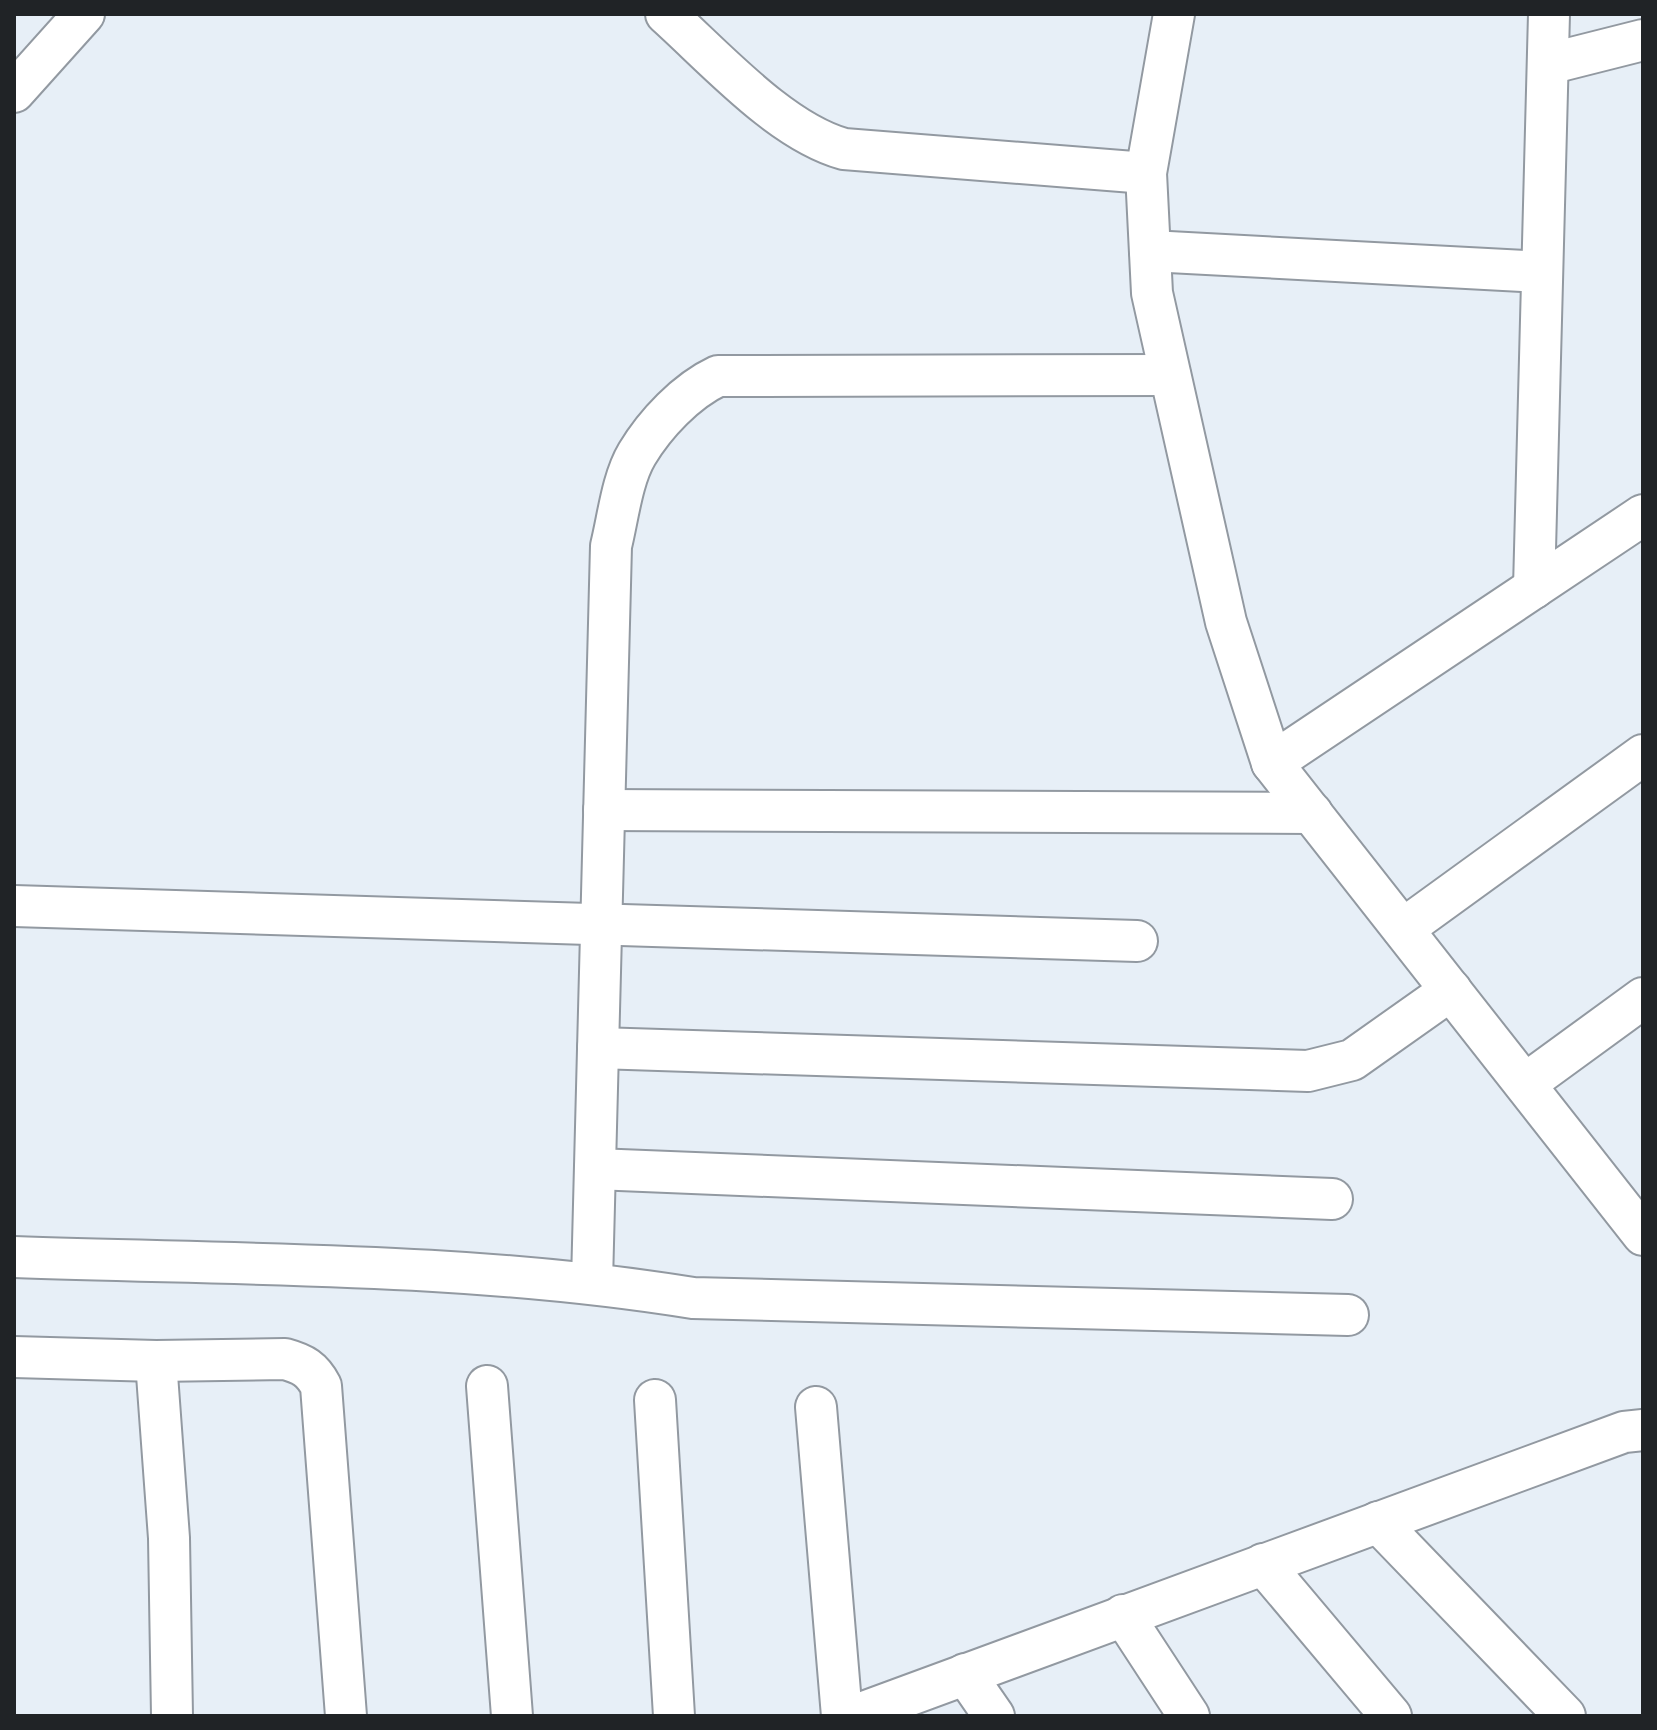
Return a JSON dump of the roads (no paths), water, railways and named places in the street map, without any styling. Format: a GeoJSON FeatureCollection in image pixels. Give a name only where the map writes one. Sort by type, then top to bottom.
{"type":"FeatureCollection","features":[{"type":"Feature","properties":{"kind":"street"},"geometry":{"type":"LineString","coordinates":[[14,92],[84,14]]}},
{"type":"Feature","properties":{"kind":"street"},"geometry":{"type":"LineString","coordinates":[[666,14],[798,132],[827,144],[844,149],[1146,173]]}},
{"type":"Feature","properties":{"kind":"street"},"geometry":{"type":"LineString","coordinates":[[1174,14],[1146,173],[1152,293],[1226,622],[1272,763],[1643,1235]]}},
{"type":"Feature","properties":{"kind":"street"},"geometry":{"type":"LineString","coordinates":[[1534,588],[1549,14]]}},
{"type":"Feature","properties":{"kind":"street"},"geometry":{"type":"LineString","coordinates":[[1548,64],[1643,40]]}},
{"type":"Feature","properties":{"kind":"street"},"geometry":{"type":"LineString","coordinates":[[1150,251],[1542,272]]}},
{"type":"Feature","properties":{"kind":"street"},"geometry":{"type":"LineString","coordinates":[[592,1282],[611,546],[636,456],[700,385],[718,376],[1170,375]]}},
{"type":"Feature","properties":{"kind":"street"},"geometry":{"type":"LineString","coordinates":[[1272,763],[1643,515]]}},
{"type":"Feature","properties":{"kind":"street"},"geometry":{"type":"LineString","coordinates":[[1403,929],[1643,755]]}},
{"type":"Feature","properties":{"kind":"street"},"geometry":{"type":"LineString","coordinates":[[604,810],[1312,813]]}},
{"type":"Feature","properties":{"kind":"street"},"geometry":{"type":"LineString","coordinates":[[14,906],[1137,941]]}},
{"type":"Feature","properties":{"kind":"street"},"geometry":{"type":"LineString","coordinates":[[598,1048],[1308,1071],[1352,1060],[1451,990]]}},
{"type":"Feature","properties":{"kind":"street"},"geometry":{"type":"LineString","coordinates":[[1525,1084],[1643,998]]}},
{"type":"Feature","properties":{"kind":"street"},"geometry":{"type":"LineString","coordinates":[[595,1169],[1332,1199]]}},
{"type":"Feature","properties":{"kind":"street"},"geometry":{"type":"LineString","coordinates":[[14,1257],[457,1273],[592,1282],[693,1298],[1348,1315]]}},
{"type":"Feature","properties":{"kind":"street"},"geometry":{"type":"LineString","coordinates":[[14,1357],[156,1361],[285,1359],[302,1364],[314,1373],[321,1386],[346,1716]]}},
{"type":"Feature","properties":{"kind":"street"},"geometry":{"type":"LineString","coordinates":[[156,1361],[169,1538],[172,1716]]}},
{"type":"Feature","properties":{"kind":"street"},"geometry":{"type":"LineString","coordinates":[[487,1386],[512,1716]]}},
{"type":"Feature","properties":{"kind":"street"},"geometry":{"type":"LineString","coordinates":[[655,1400],[674,1716]]}},
{"type":"Feature","properties":{"kind":"street"},"geometry":{"type":"LineString","coordinates":[[816,1407],[842,1716]]}},
{"type":"Feature","properties":{"kind":"street"},"geometry":{"type":"LineString","coordinates":[[853,1716],[1624,1432],[1643,1430]]}},
{"type":"Feature","properties":{"kind":"street"},"geometry":{"type":"LineString","coordinates":[[1378,1522],[1565,1716]]}},
{"type":"Feature","properties":{"kind":"street"},"geometry":{"type":"LineString","coordinates":[[1263,1564],[1391,1716]]}},
{"type":"Feature","properties":{"kind":"street"},"geometry":{"type":"LineString","coordinates":[[1123,1615],[1189,1716]]}},
{"type":"Feature","properties":{"kind":"street"},"geometry":{"type":"LineString","coordinates":[[965,1674],[994,1716]]}}]}
